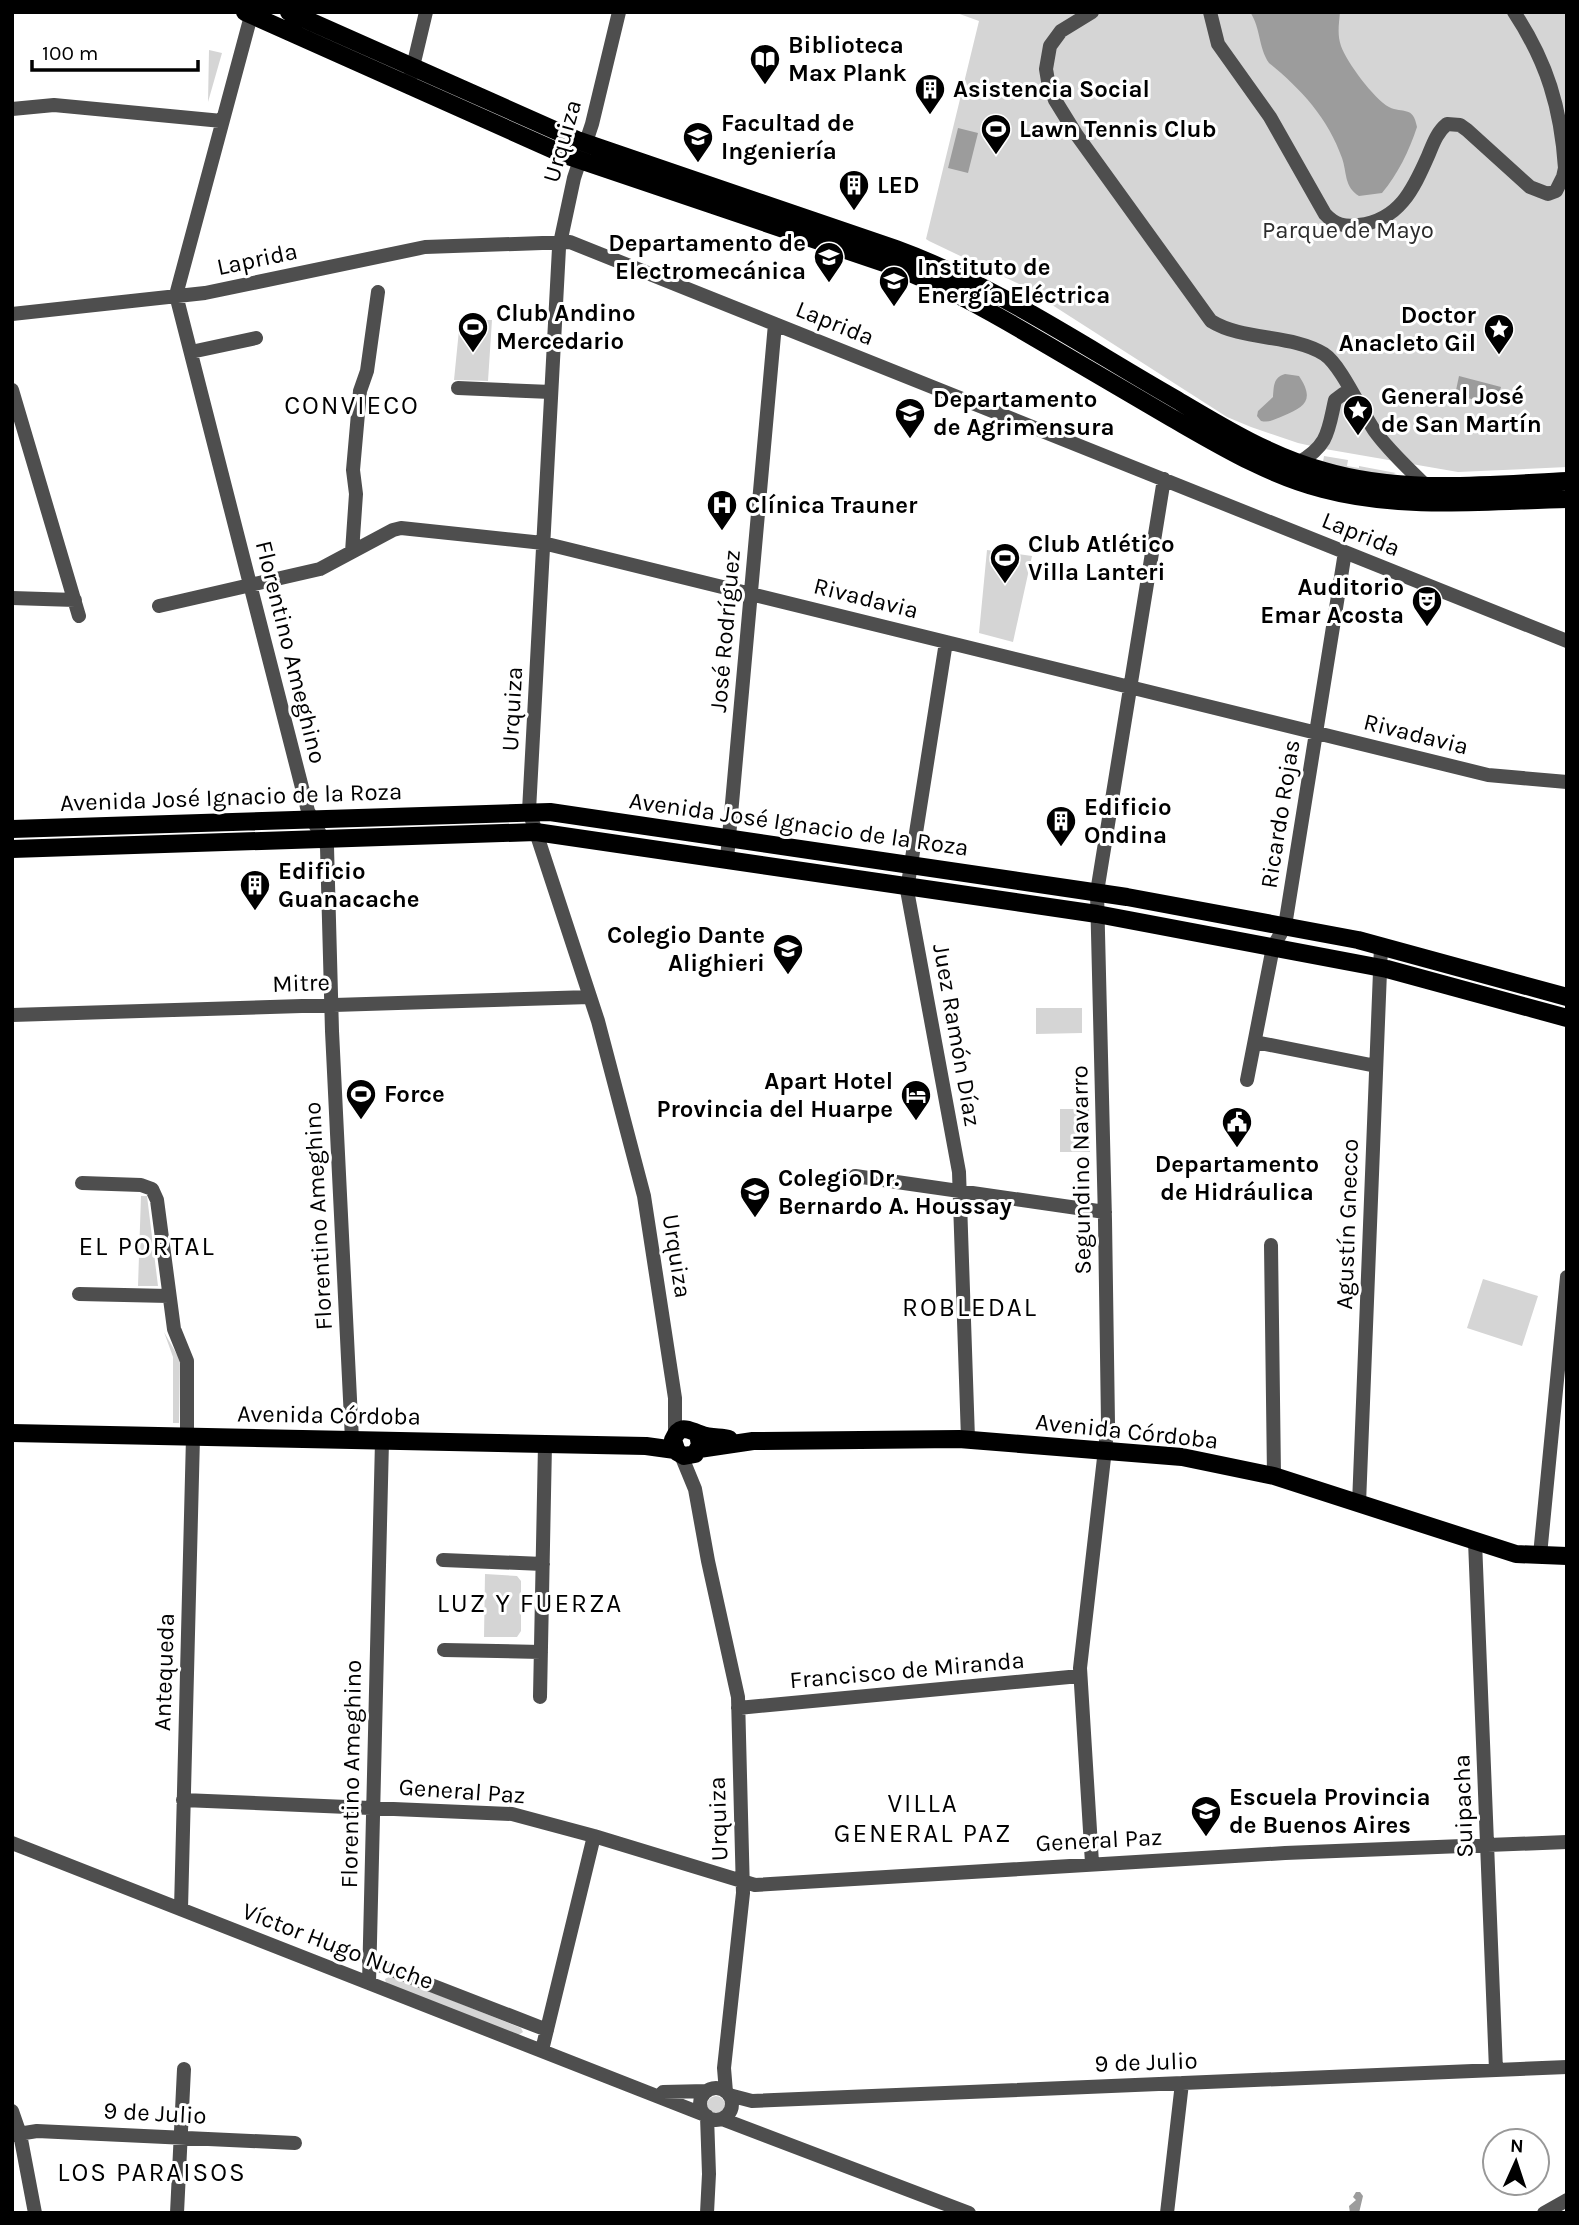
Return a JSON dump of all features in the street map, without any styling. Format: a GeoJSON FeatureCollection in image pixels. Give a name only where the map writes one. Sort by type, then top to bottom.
{"type":"FeatureCollection","features":[{"type":"Feature","properties":{"kind":"main road"},"geometry":{"type":"LineString","coordinates":[[289,12],[413,67],[583,151],[896,249],[937,265],[990,291],[1234,434],[1298,463],[1370,481],[1424,485],[1567,481]]}},
{"type":"Feature","properties":{"kind":"main road"},"geometry":{"type":"LineString","coordinates":[[249,13],[408,85],[931,281],[984,308],[1228,450],[1308,485],[1364,498],[1410,502],[1567,499]]}},
{"type":"Feature","properties":{"kind":"main road","name":"Avenida José Ignacio de la Roza"},"geometry":{"type":"LineString","coordinates":[[12,829],[550,812],[1097,892],[1285,926],[1359,940],[1567,997]]}},
{"type":"Feature","properties":{"kind":"main road"},"geometry":{"type":"LineString","coordinates":[[536,832],[569,825],[608,829],[628,823]]}},
{"type":"Feature","properties":{"kind":"main road","name":"Avenida José Ignacio de la Roza"},"geometry":{"type":"LineString","coordinates":[[12,849],[536,832],[1097,914],[1380,968],[1567,1018]]}},
{"type":"Feature","properties":{"kind":"main road"},"geometry":{"type":"LineString","coordinates":[[908,885],[932,878],[964,881],[990,877]]}},
{"type":"Feature","properties":{"kind":"main road"},"geometry":{"type":"LineString","coordinates":[[1012,901],[1042,897],[1075,899],[1097,892]]}},
{"type":"Feature","properties":{"kind":"main road"},"geometry":{"type":"LineString","coordinates":[[1273,947],[1299,939],[1318,942],[1359,940]]}},
{"type":"Feature","properties":{"kind":"main road","name":"Avenida Córdoba"},"geometry":{"type":"LineString","coordinates":[[12,1433],[646,1446],[753,1441],[968,1439],[1182,1457],[1274,1476],[1516,1554],[1567,1556]]}},
{"type":"Feature","properties":{"kind":"street"},"geometry":{"type":"LineString","coordinates":[[408,85],[426,12]]}},
{"type":"Feature","properties":{"kind":"street","name":"Urquiza"},"geometry":{"type":"LineString","coordinates":[[620,12],[560,242],[530,813],[590,997],[646,1203],[675,1398],[738,1697],[743,1892],[724,2068],[727,2093]]}},
{"type":"Feature","properties":{"kind":"street"},"geometry":{"type":"LineString","coordinates":[[1091,12],[1061,31],[1050,46],[1046,58],[1048,81],[1063,115],[1211,321],[1226,328],[1320,351],[1335,364],[1382,440],[1424,485]]}},
{"type":"Feature","properties":{"kind":"street"},"geometry":{"type":"LineString","coordinates":[[1210,12],[1218,44],[1270,117],[1325,214],[1336,224],[1351,226],[1375,222],[1399,208],[1420,173],[1436,137],[1447,124],[1460,125],[1467,130],[1530,187],[1548,194],[1556,191],[1565,167],[1558,109],[1534,43],[1514,12]]}},
{"type":"Feature","properties":{"kind":"street","name":"Florentino Ameghino"},"geometry":{"type":"LineString","coordinates":[[249,13],[177,296],[308,811],[327,847],[352,1440]]}},
{"type":"Feature","properties":{"kind":"street"},"geometry":{"type":"LineString","coordinates":[[12,109],[54,105],[222,121]]}},
{"type":"Feature","properties":{"kind":"street","name":"Laprida"},"geometry":{"type":"LineString","coordinates":[[12,314],[205,293],[419,248],[570,242],[1567,641]]}},
{"type":"Feature","properties":{"kind":"street"},"geometry":{"type":"LineString","coordinates":[[352,552],[356,494],[353,470],[360,391],[366,372],[378,292]]}},
{"type":"Feature","properties":{"kind":"street","name":"José Rodríguez"},"geometry":{"type":"LineString","coordinates":[[727,859],[775,324]]}},
{"type":"Feature","properties":{"kind":"street"},"geometry":{"type":"LineString","coordinates":[[191,352],[256,338]]}},
{"type":"Feature","properties":{"kind":"street"},"geometry":{"type":"LineString","coordinates":[[458,388],[551,392]]}},
{"type":"Feature","properties":{"kind":"street"},"geometry":{"type":"LineString","coordinates":[[12,390],[79,616]]}},
{"type":"Feature","properties":{"kind":"street"},"geometry":{"type":"LineString","coordinates":[[1298,463],[1317,449],[1325,438],[1332,420],[1335,400],[1343,394],[1354,397]]}},
{"type":"Feature","properties":{"kind":"street","name":"Segundino Navarro"},"geometry":{"type":"LineString","coordinates":[[1092,1863],[1080,1676],[1108,1423],[1097,892],[1164,479]]}},
{"type":"Feature","properties":{"kind":"street","name":"Rivadavia"},"geometry":{"type":"LineString","coordinates":[[159,606],[320,569],[393,530],[406,528],[543,543],[1488,775],[1567,782]]}},
{"type":"Feature","properties":{"kind":"street","name":"Ricardo Rojas"},"geometry":{"type":"LineString","coordinates":[[1247,1080],[1273,947],[1285,926],[1345,552]]}},
{"type":"Feature","properties":{"kind":"street"},"geometry":{"type":"LineString","coordinates":[[12,598],[75,600]]}},
{"type":"Feature","properties":{"kind":"street","name":"Juez Ramón Díaz"},"geometry":{"type":"LineString","coordinates":[[946,642],[907,890],[959,1171],[968,1439]]}},
{"type":"Feature","properties":{"kind":"street","name":"Agustín Gnecco"},"geometry":{"type":"LineString","coordinates":[[1359,1504],[1381,946]]}},
{"type":"Feature","properties":{"kind":"street","name":"Mitre"},"geometry":{"type":"LineString","coordinates":[[12,1015],[590,997]]}},
{"type":"Feature","properties":{"kind":"street"},"geometry":{"type":"LineString","coordinates":[[1255,1042],[1376,1066]]}},
{"type":"Feature","properties":{"kind":"street"},"geometry":{"type":"LineString","coordinates":[[855,1176],[1105,1212]]}},
{"type":"Feature","properties":{"kind":"street","name":"Antequeda"},"geometry":{"type":"LineString","coordinates":[[82,1183],[141,1185],[152,1188],[157,1200],[174,1329],[187,1361],[190,1437],[181,1909]]}},
{"type":"Feature","properties":{"kind":"street"},"geometry":{"type":"LineString","coordinates":[[1271,1245],[1274,1476]]}},
{"type":"Feature","properties":{"kind":"street"},"geometry":{"type":"LineString","coordinates":[[1541,1555],[1567,1277]]}},
{"type":"Feature","properties":{"kind":"street"},"geometry":{"type":"LineString","coordinates":[[79,1294],[169,1296]]}},
{"type":"Feature","properties":{"kind":"street","name":"Florentino Ameghino"},"geometry":{"type":"LineString","coordinates":[[369,1983],[382,1441]]}},
{"type":"Feature","properties":{"kind":"street"},"geometry":{"type":"LineString","coordinates":[[540,1697],[545,1444]]}},
{"type":"Feature","properties":{"kind":"street","name":"Suipacha"},"geometry":{"type":"LineString","coordinates":[[1475,1541],[1496,2070]]}},
{"type":"Feature","properties":{"kind":"street"},"geometry":{"type":"LineString","coordinates":[[443,1560],[542,1564]]}},
{"type":"Feature","properties":{"kind":"street"},"geometry":{"type":"LineString","coordinates":[[443,1650],[541,1652]]}},
{"type":"Feature","properties":{"kind":"street","name":"Francisco de Miranda"},"geometry":{"type":"LineString","coordinates":[[738,1709],[1080,1676]]}},
{"type":"Feature","properties":{"kind":"street","name":"General Paz"},"geometry":{"type":"LineString","coordinates":[[183,1800],[512,1814],[755,1885],[1092,1863],[1567,1842]]}},
{"type":"Feature","properties":{"kind":"street"},"geometry":{"type":"LineString","coordinates":[[542,2050],[594,1836]]}},
{"type":"Feature","properties":{"kind":"street","name":"Víctor Hugo Nuche"},"geometry":{"type":"LineString","coordinates":[[12,1843],[714,2117],[969,2213]]}},
{"type":"Feature","properties":{"kind":"street","name":"Víctor Hugo Nuche"},"geometry":{"type":"LineString","coordinates":[[369,1961],[547,2030]]}},
{"type":"Feature","properties":{"kind":"street","name":"9 de Julio"},"geometry":{"type":"LineString","coordinates":[[727,2093],[752,2101],[1567,2067]]}},
{"type":"Feature","properties":{"kind":"street","name":"Urquiza"},"geometry":{"type":"LineString","coordinates":[[709,2090],[724,2068]]}},
{"type":"Feature","properties":{"kind":"street"},"geometry":{"type":"LineString","coordinates":[[177,2213],[184,2069]]}},
{"type":"Feature","properties":{"kind":"street"},"geometry":{"type":"LineString","coordinates":[[1167,2213],[1182,2083]]}},
{"type":"Feature","properties":{"kind":"street"},"geometry":{"type":"LineString","coordinates":[[719,2088],[727,2093],[732,2106],[729,2114],[714,2117],[702,2110],[701,2102],[709,2090],[719,2088]]}},
{"type":"Feature","properties":{"kind":"street","name":"Víctor Hugo Nuche"},"geometry":{"type":"LineString","coordinates":[[648,2091],[709,2090]]}},
{"type":"Feature","properties":{"kind":"street"},"geometry":{"type":"LineString","coordinates":[[12,2110],[36,2213]]}},
{"type":"Feature","properties":{"kind":"street"},"geometry":{"type":"LineString","coordinates":[[711,2212],[709,2174],[714,2117]]}},
{"type":"Feature","properties":{"kind":"street","name":"9 de Julio"},"geometry":{"type":"LineString","coordinates":[[16,2134],[37,2131],[295,2143]]}},
{"type":"Feature","properties":{"kind":"street"},"geometry":{"type":"LineString","coordinates":[[1544,2213],[1567,2200]]}},
{"type":"Feature","properties":{"kind":"green space","name":"Parque de Mayo"},"geometry":{"type":"Polygon","coordinates":[[[954,12],[1567,12],[1567,467],[1458,472],[1325,449],[1251,427],[1227,417],[1021,285],[926,239],[979,21],[954,12]]]}},
{"type":"Feature","properties":{"kind":"green space"},"geometry":{"type":"Polygon","coordinates":[[[209,50],[222,53],[208,102],[209,50]]]}},
{"type":"Feature","properties":{"kind":"green space","name":"Club Andino Mercedario"},"geometry":{"type":"Polygon","coordinates":[[[460,320],[492,320],[488,381],[454,380],[460,320]]]}},
{"type":"Feature","properties":{"kind":"green space"},"geometry":{"type":"Polygon","coordinates":[[[1324,456],[1348,460],[1347,466],[1396,473],[1381,475],[1361,472],[1323,462],[1324,456]]]}},
{"type":"Feature","properties":{"kind":"green space","name":"Club Atlético Villa Lanteri"},"geometry":{"type":"Polygon","coordinates":[[[987,550],[1032,556],[1013,642],[979,633],[987,550]]]}},
{"type":"Feature","properties":{"kind":"green space"},"geometry":{"type":"Polygon","coordinates":[[[1036,1008],[1082,1008],[1082,1033],[1036,1034],[1036,1008]]]}},
{"type":"Feature","properties":{"kind":"green space"},"geometry":{"type":"Polygon","coordinates":[[[1060,1109],[1089,1109],[1090,1152],[1060,1152],[1060,1109]]]}},
{"type":"Feature","properties":{"kind":"green space"},"geometry":{"type":"Polygon","coordinates":[[[141,1196],[147,1196],[158,1286],[138,1286],[141,1196]]]}},
{"type":"Feature","properties":{"kind":"green space"},"geometry":{"type":"Polygon","coordinates":[[[1483,1279],[1538,1296],[1522,1346],[1467,1328],[1483,1279]]]}},
{"type":"Feature","properties":{"kind":"green space"},"geometry":{"type":"Polygon","coordinates":[[[164,1332],[180,1360],[179,1423],[173,1423],[173,1357],[164,1332]]]}},
{"type":"Feature","properties":{"kind":"green space"},"geometry":{"type":"Polygon","coordinates":[[[485,1574],[517,1576],[521,1581],[521,1631],[517,1637],[484,1637],[485,1574]]]}},
{"type":"Feature","properties":{"kind":"green space"},"geometry":{"type":"Polygon","coordinates":[[[391,1976],[521,2028],[523,2032],[517,2036],[386,1983],[385,1979],[391,1976]]]}},
{"type":"Feature","properties":{"kind":"green space"},"geometry":{"type":"Polygon","coordinates":[[[716,2096],[722,2099],[725,2105],[722,2111],[716,2114],[710,2111],[707,2105],[710,2099],[716,2096]]]}},
{"type":"Feature","properties":{"kind":"shaded area"},"geometry":{"type":"Polygon","coordinates":[[[1250,12],[1340,12],[1340,42],[1354,70],[1383,103],[1410,113],[1417,127],[1402,162],[1382,193],[1359,196],[1351,188],[1342,158],[1329,130],[1302,93],[1269,63],[1250,12]]]}},
{"type":"Feature","properties":{"kind":"shaded area"},"geometry":{"type":"Polygon","coordinates":[[[958,128],[978,133],[968,173],[948,168],[958,128]]]}},
{"type":"Feature","properties":{"kind":"shaded area"},"geometry":{"type":"Polygon","coordinates":[[[1285,374],[1299,376],[1306,391],[1305,402],[1291,413],[1261,421],[1257,416],[1258,411],[1273,397],[1276,380],[1285,374]]]}},
{"type":"Feature","properties":{"kind":"shaded area"},"geometry":{"type":"Polygon","coordinates":[[[1459,376],[1501,387],[1496,405],[1455,395],[1459,376]]]}},
{"type":"Feature","properties":{"kind":"shaded area"},"geometry":{"type":"Polygon","coordinates":[[[1356,2192],[1363,2196],[1359,2213],[1350,2213],[1349,2206],[1356,2200],[1353,2197],[1356,2192]]]}},
{"type":"Feature","properties":{"kind":"place","name":"Biblioteca Max Plank"},"geometry":{"type":"Point","coordinates":[765,86]}},
{"type":"Feature","properties":{"kind":"place","name":"Asistencia Social"},"geometry":{"type":"Point","coordinates":[930,116]}},
{"type":"Feature","properties":{"kind":"place","name":"Lawn Tennis Club"},"geometry":{"type":"Point","coordinates":[996,156]}},
{"type":"Feature","properties":{"kind":"place","name":"Facultad de Ingeniería"},"geometry":{"type":"Point","coordinates":[698,164]}},
{"type":"Feature","properties":{"kind":"place","name":"LED"},"geometry":{"type":"Point","coordinates":[854,212]}},
{"type":"Feature","properties":{"kind":"place","name":"Departamento de Electromecánica"},"geometry":{"type":"Point","coordinates":[829,284]}},
{"type":"Feature","properties":{"kind":"place","name":"Instituto de Energía Eléctrica"},"geometry":{"type":"Point","coordinates":[894,308]}},
{"type":"Feature","properties":{"kind":"place","name":"Club Andino Mercedario"},"geometry":{"type":"Point","coordinates":[473,354]}},
{"type":"Feature","properties":{"kind":"place","name":"Doctor Anacleto Gil"},"geometry":{"type":"Point","coordinates":[1499,356]}},
{"type":"Feature","properties":{"kind":"place","name":"General José de San Martín"},"geometry":{"type":"Point","coordinates":[1358,437]}},
{"type":"Feature","properties":{"kind":"place","name":"Departamento de Agrimensura"},"geometry":{"type":"Point","coordinates":[910,440]}},
{"type":"Feature","properties":{"kind":"place","name":"Clínica Trauner"},"geometry":{"type":"Point","coordinates":[722,532]}},
{"type":"Feature","properties":{"kind":"place","name":"Club Atlético Villa Lanteri"},"geometry":{"type":"Point","coordinates":[1005,585]}},
{"type":"Feature","properties":{"kind":"place","name":"Auditorio Emar Acosta"},"geometry":{"type":"Point","coordinates":[1427,628]}},
{"type":"Feature","properties":{"kind":"place","name":"Edificio Ondina"},"geometry":{"type":"Point","coordinates":[1061,848]}},
{"type":"Feature","properties":{"kind":"place","name":"Edificio Guanacache"},"geometry":{"type":"Point","coordinates":[255,912]}},
{"type":"Feature","properties":{"kind":"place","name":"Colegio Dante Alighieri"},"geometry":{"type":"Point","coordinates":[788,976]}},
{"type":"Feature","properties":{"kind":"place","name":"Force"},"geometry":{"type":"Point","coordinates":[361,1121]}},
{"type":"Feature","properties":{"kind":"place","name":"Apart Hotel Provincia del Huarpe"},"geometry":{"type":"Point","coordinates":[916,1122]}},
{"type":"Feature","properties":{"kind":"place","name":"Departamento de Hidráulica"},"geometry":{"type":"Point","coordinates":[1237,1149]}},
{"type":"Feature","properties":{"kind":"place","name":"Colegio Dr. Bernardo A. Houssay"},"geometry":{"type":"Point","coordinates":[755,1219]}},
{"type":"Feature","properties":{"kind":"place","name":"Escuela Provincia de Buenos Aires"},"geometry":{"type":"Point","coordinates":[1206,1838]}},
{"type":"Feature","properties":{"kind":"district","name":"CONVIECO"},"geometry":{"type":"Point","coordinates":[352,405]}},
{"type":"Feature","properties":{"kind":"district","name":"EL PORTAL"},"geometry":{"type":"Point","coordinates":[147,1246]}},
{"type":"Feature","properties":{"kind":"district","name":"ROBLEDAL"},"geometry":{"type":"Point","coordinates":[970,1307]}},
{"type":"Feature","properties":{"kind":"district","name":"LUZ Y FUERZA"},"geometry":{"type":"Point","coordinates":[530,1603]}},
{"type":"Feature","properties":{"kind":"district","name":"VILLA GENERAL PAZ"},"geometry":{"type":"Point","coordinates":[923,1818]}},
{"type":"Feature","properties":{"kind":"district","name":"LOS PARAISOS"},"geometry":{"type":"Point","coordinates":[152,2172]}}]}
